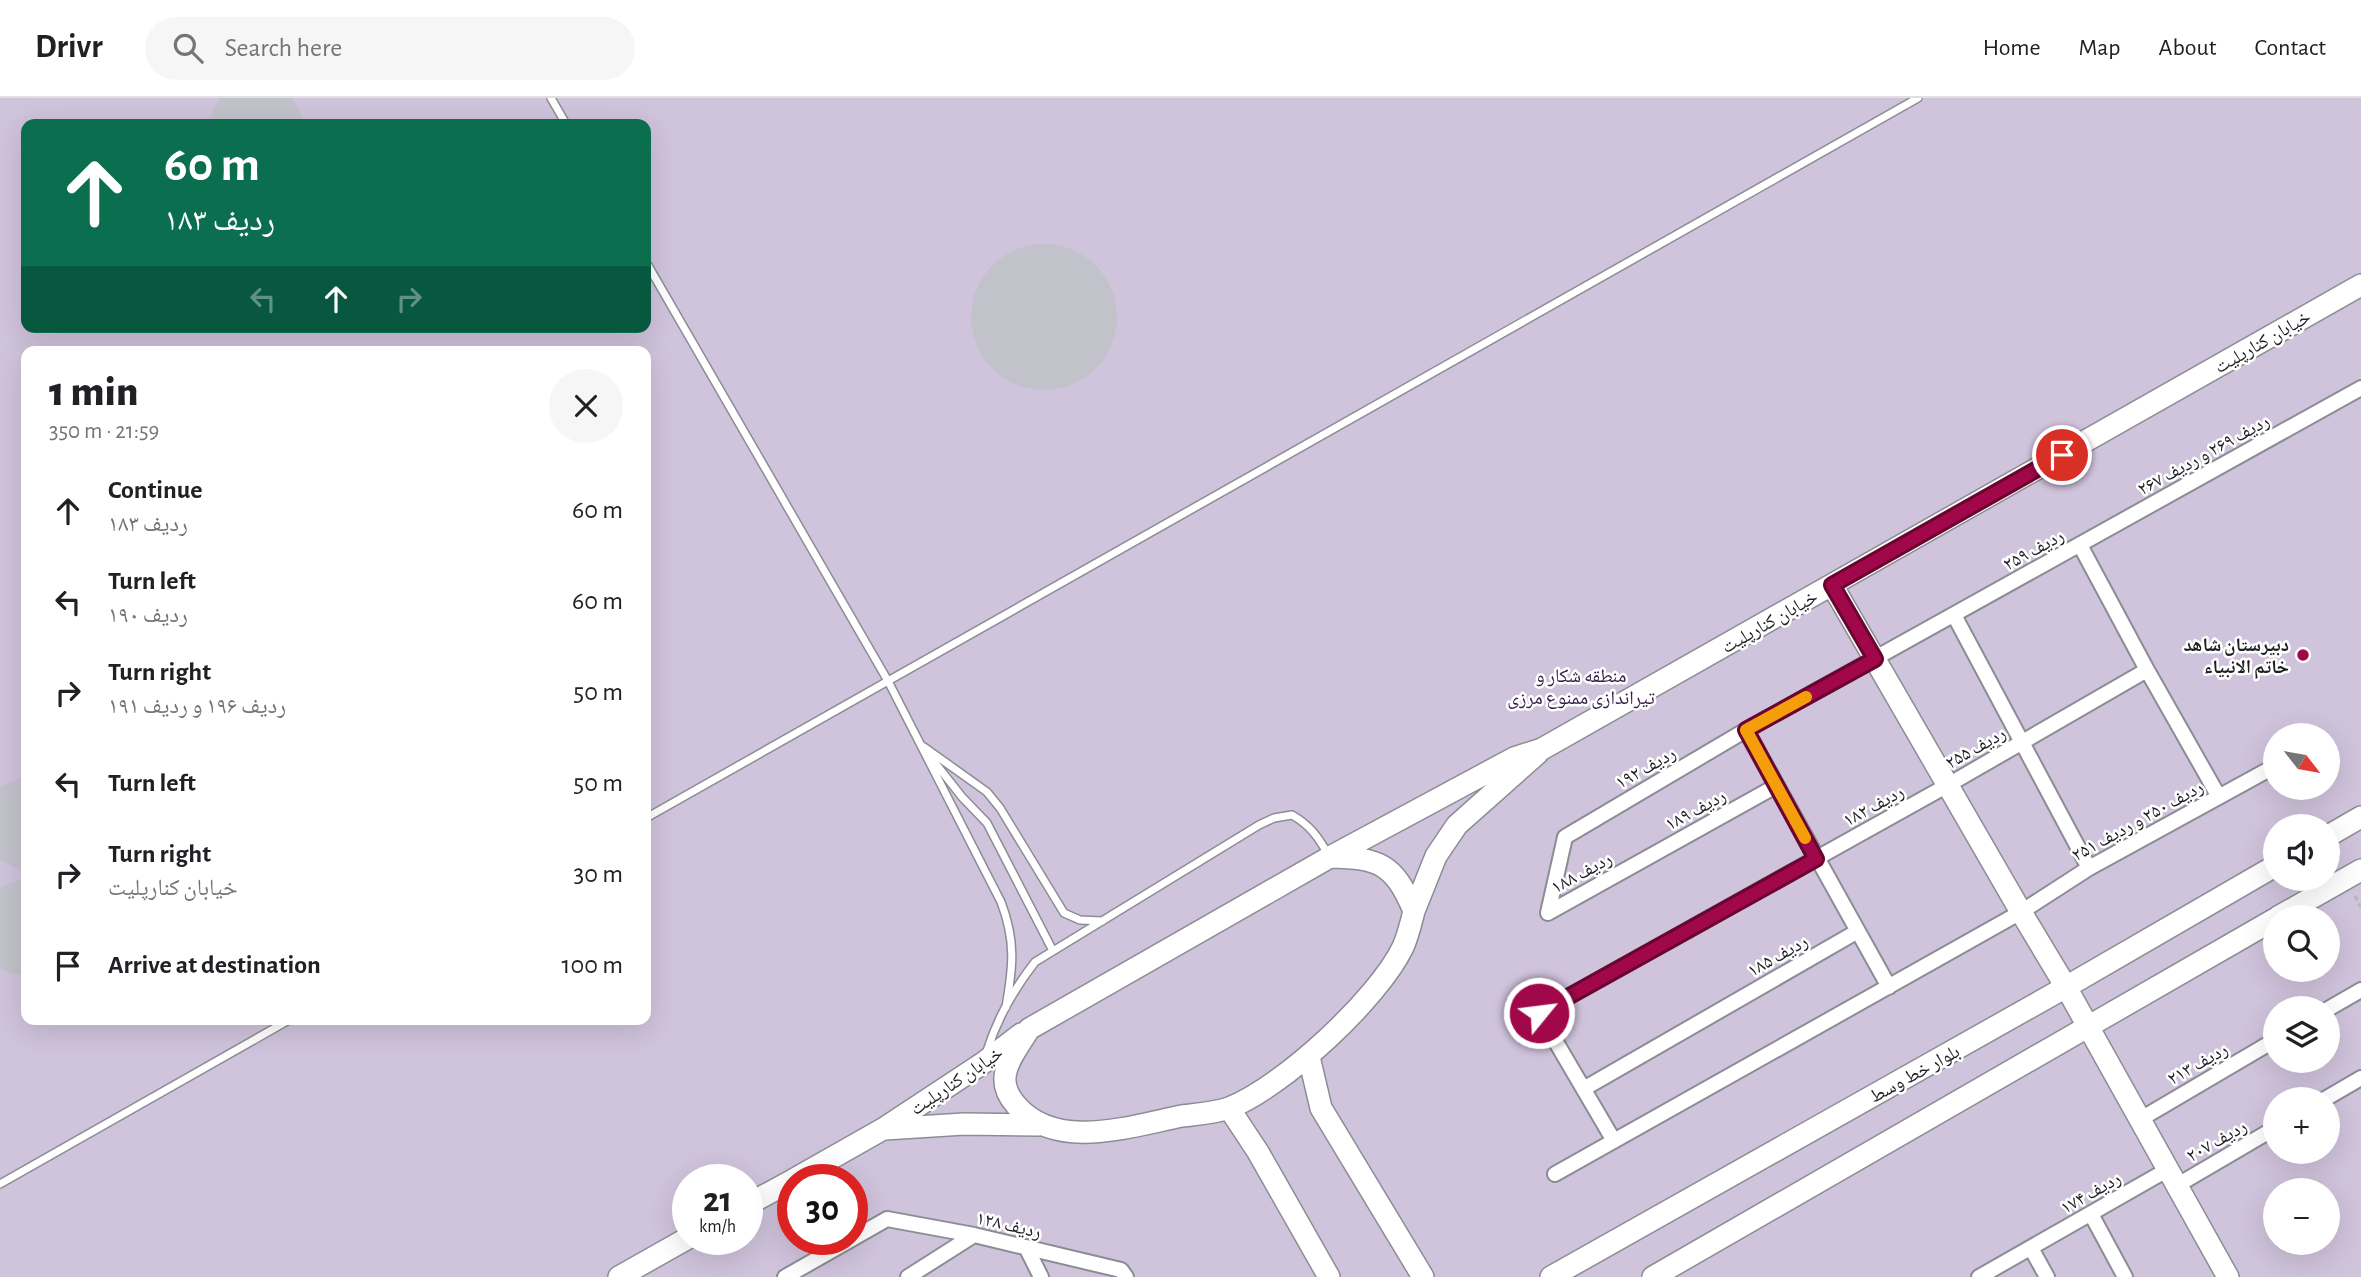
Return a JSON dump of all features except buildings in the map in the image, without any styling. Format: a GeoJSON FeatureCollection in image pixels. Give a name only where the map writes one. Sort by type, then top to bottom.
{"type":"FeatureCollection","features":[{"type":"Feature","properties":{"kind":"main road","name":"خیابان کنارپلیت"},"geometry":{"type":"LineString","coordinates":[[821,1164],[883,1129],[983,1063],[1028,1029],[1330,857],[1514,758],[1542,749],[2361,285]]}},
{"type":"Feature","properties":{"kind":"main road"},"geometry":{"type":"LineString","coordinates":[[1832,585],[2066,987],[2228,1277]]}},
{"type":"Feature","properties":{"kind":"main road","name":"خیابان کنارپلیت"},"geometry":{"type":"LineString","coordinates":[[883,1129],[964,1124],[1039,1125],[1080,1132],[1132,1128],[1229,1108],[1266,1088],[1308,1057],[1376,986],[1402,947],[1436,856],[1457,825],[1542,749]]}},
{"type":"Feature","properties":{"kind":"main road"},"geometry":{"type":"LineString","coordinates":[[2340,829],[2361,817]]}},
{"type":"Feature","properties":{"kind":"main road"},"geometry":{"type":"LineString","coordinates":[[1330,857],[1363,857],[1376,863],[1403,885],[1414,911]]}},
{"type":"Feature","properties":{"kind":"main road"},"geometry":{"type":"LineString","coordinates":[[2300,905],[2361,870]]}},
{"type":"Feature","properties":{"kind":"main road","name":"بلوار خط وسط"},"geometry":{"type":"LineString","coordinates":[[1551,1277],[2263,873]]}},
{"type":"Feature","properties":{"kind":"main road"},"geometry":{"type":"LineString","coordinates":[[1653,1277],[2263,926]]}},
{"type":"Feature","properties":{"kind":"main road"},"geometry":{"type":"LineString","coordinates":[[1028,1029],[1005,1076],[1007,1096],[1039,1125]]}},
{"type":"Feature","properties":{"kind":"main road"},"geometry":{"type":"LineString","coordinates":[[1308,1057],[1321,1108],[1423,1277]]}},
{"type":"Feature","properties":{"kind":"main road"},"geometry":{"type":"LineString","coordinates":[[1229,1108],[1258,1152],[1328,1277]]}},
{"type":"Feature","properties":{"kind":"main road"},"geometry":{"type":"LineString","coordinates":[[619,1277],[672,1247]]}},
{"type":"Feature","properties":{"kind":"street","name":"ردیف ۲۶۹ و ردیف ۲۶۷"},"geometry":{"type":"LineString","coordinates":[[2131,516],[2361,388]]}},
{"type":"Feature","properties":{"kind":"street","name":"ردیف ۲۵۹"},"geometry":{"type":"LineString","coordinates":[[1875,659],[2131,516]]}},
{"type":"Feature","properties":{"kind":"street"},"geometry":{"type":"LineString","coordinates":[[2080,545],[2219,797]]}},
{"type":"Feature","properties":{"kind":"street"},"geometry":{"type":"LineString","coordinates":[[1954,615],[2090,868]]}},
{"type":"Feature","properties":{"kind":"street","name":"ردیف ۱۹۲"},"geometry":{"type":"LineString","coordinates":[[1548,913],[1565,837],[1746,730],[1875,659]]}},
{"type":"Feature","properties":{"kind":"street","name":"ردیف ۲۵۵"},"geometry":{"type":"LineString","coordinates":[[1948,785],[2147,670]]}},
{"type":"Feature","properties":{"kind":"street"},"geometry":{"type":"LineString","coordinates":[[1746,730],[1889,987]]}},
{"type":"Feature","properties":{"kind":"street","name":"ردیف ۲۵۰ و ردیف ۲۵۱"},"geometry":{"type":"LineString","coordinates":[[1555,1174],[2021,912],[2090,868],[2263,773]]}},
{"type":"Feature","properties":{"kind":"street","name":"ردیف ۱۸۲"},"geometry":{"type":"LineString","coordinates":[[1585,1088],[1539,1013],[1948,785]]}},
{"type":"Feature","properties":{"kind":"street","name":"ردیف ۱۸۹"},"geometry":{"type":"LineString","coordinates":[[1632,866],[1776,786]]}},
{"type":"Feature","properties":{"kind":"street","name":"ردیف ۱۸۸"},"geometry":{"type":"LineString","coordinates":[[1548,913],[1632,866]]}},
{"type":"Feature","properties":{"kind":"street","name":"ردیف ۱۸۵"},"geometry":{"type":"LineString","coordinates":[[1585,1088],[1858,931]]}},
{"type":"Feature","properties":{"kind":"street"},"geometry":{"type":"LineString","coordinates":[[2340,1002],[2361,990]]}},
{"type":"Feature","properties":{"kind":"street","name":"ردیف ۲۱۳"},"geometry":{"type":"LineString","coordinates":[[2139,1120],[2263,1047]]}},
{"type":"Feature","properties":{"kind":"street"},"geometry":{"type":"LineString","coordinates":[[2340,1090],[2361,1078]]}},
{"type":"Feature","properties":{"kind":"street"},"geometry":{"type":"LineString","coordinates":[[1585,1088],[1614,1141]]}},
{"type":"Feature","properties":{"kind":"street","name":"ردیف ۲۰۷"},"geometry":{"type":"LineString","coordinates":[[2172,1178],[2263,1134]]}},
{"type":"Feature","properties":{"kind":"street","name":"ردیف ۱۷۴"},"geometry":{"type":"LineString","coordinates":[[1979,1277],[2091,1214],[2172,1178]]}},
{"type":"Feature","properties":{"kind":"street"},"geometry":{"type":"LineString","coordinates":[[2091,1214],[2125,1277]]}},
{"type":"Feature","properties":{"kind":"street","name":"ردیف ۱۲۸"},"geometry":{"type":"LineString","coordinates":[[868,1230],[887,1219],[974,1235],[1123,1273]]}},
{"type":"Feature","properties":{"kind":"street"},"geometry":{"type":"LineString","coordinates":[[908,1277],[974,1235]]}},
{"type":"Feature","properties":{"kind":"street"},"geometry":{"type":"LineString","coordinates":[[1026,1247],[1041,1277]]}},
{"type":"Feature","properties":{"kind":"street"},"geometry":{"type":"LineString","coordinates":[[2031,1248],[2047,1277]]}},
{"type":"Feature","properties":{"kind":"street"},"geometry":{"type":"LineString","coordinates":[[785,1277],[824,1255]]}},
{"type":"Feature","properties":{"kind":"lane"},"geometry":{"type":"LineString","coordinates":[[551,98],[563,119]]}},
{"type":"Feature","properties":{"kind":"lane"},"geometry":{"type":"LineString","coordinates":[[651,815],[1918,98]]}},
{"type":"Feature","properties":{"kind":"lane"},"geometry":{"type":"LineString","coordinates":[[651,271],[888,681],[991,881],[1009,921],[1013,941],[1013,969],[1006,1007]]}},
{"type":"Feature","properties":{"kind":"lane"},"geometry":{"type":"LineString","coordinates":[[921,744],[935,757],[987,792],[1000,808],[1064,913],[1080,920],[1102,921]]}},
{"type":"Feature","properties":{"kind":"lane"},"geometry":{"type":"LineString","coordinates":[[921,744],[962,797],[987,823],[1053,951]]}},
{"type":"Feature","properties":{"kind":"lane"},"geometry":{"type":"LineString","coordinates":[[983,1063],[1006,1007],[1022,978],[1035,962],[1259,825],[1292,814],[1307,823],[1330,857]]}},
{"type":"Feature","properties":{"kind":"lane"},"geometry":{"type":"LineString","coordinates":[[0,1184],[280,1025]]}},
{"type":"Feature","properties":{"kind":"green space","name":"منطقه شکار و تیراندازی ممنوع مرزی"},"geometry":{"type":"Polygon","coordinates":[[[0,98],[2361,98],[2361,1277],[0,1277],[0,98]]]}},
{"type":"Feature","properties":{"kind":"slow traffic"},"geometry":{"type":"LineString","coordinates":[[1805,838],[1746,730],[1806,697]]}},
{"type":"Feature","properties":{"kind":"place","name":"دبیرستان شاهد خاتم الانبیاء"},"geometry":{"type":"Point","coordinates":[2303,655]}},
{"type":"Feature","properties":{"kind":"route"},"geometry":{"type":"LineString","coordinates":[[1539,1013],[1816,859],[1746,730],[1875,659],[1832,585],[2062,455]]}}]}
